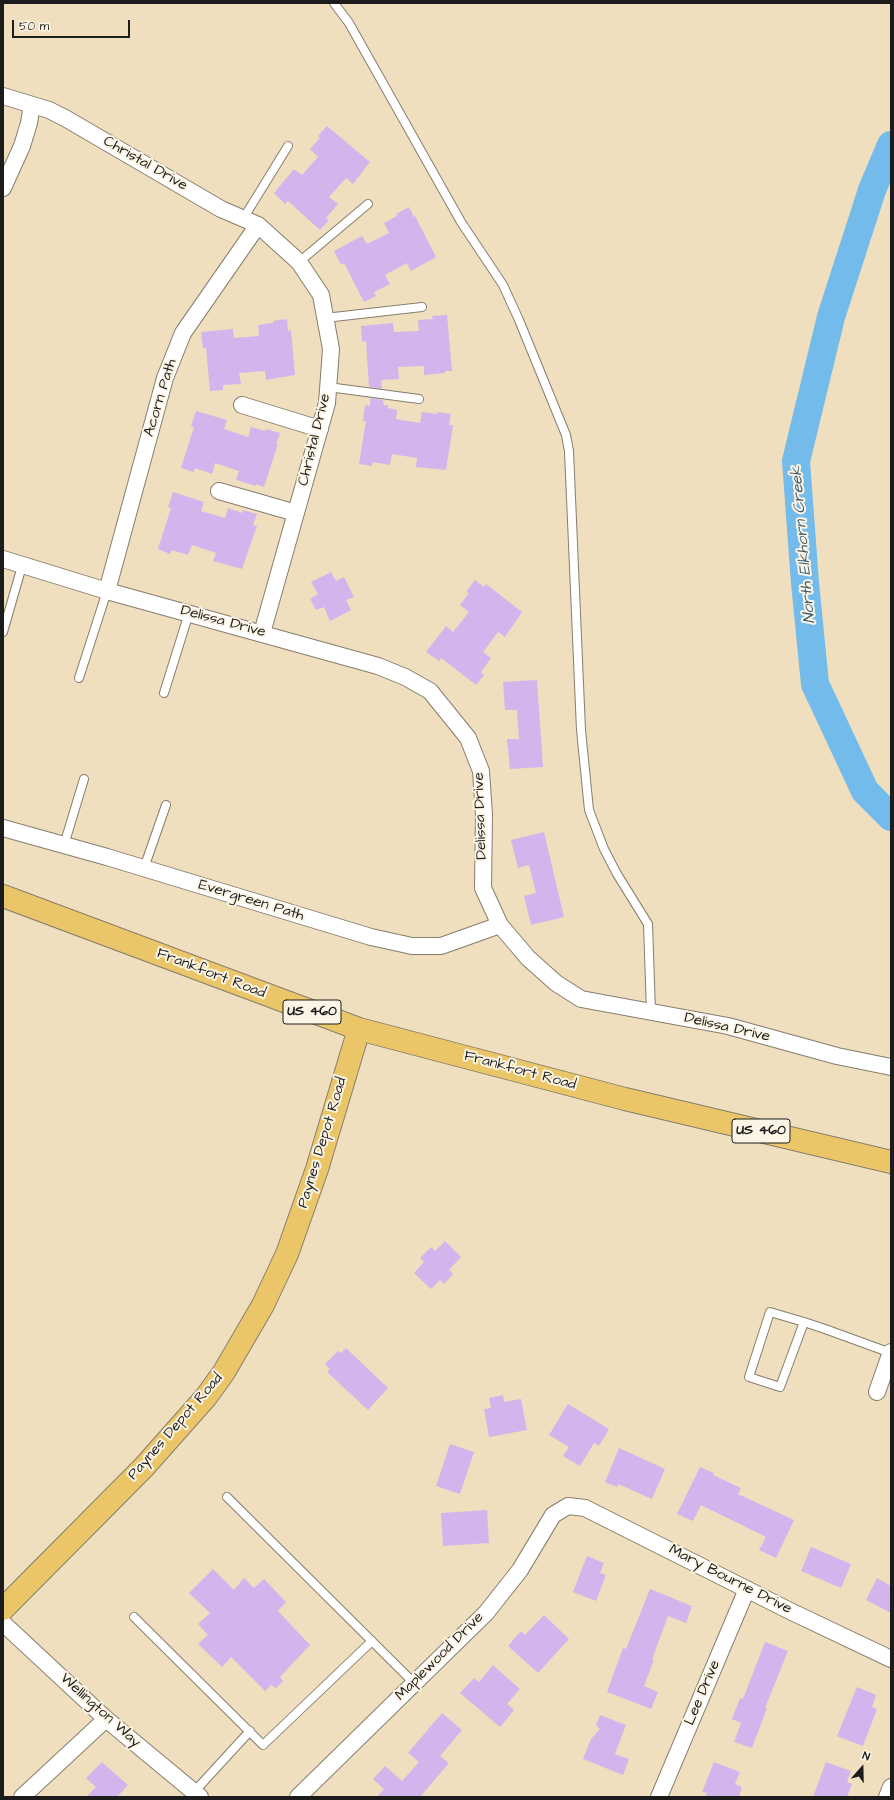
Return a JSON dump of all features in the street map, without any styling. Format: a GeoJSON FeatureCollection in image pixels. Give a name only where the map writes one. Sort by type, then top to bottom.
{"type":"FeatureCollection","features":[{"type":"Feature","properties":{"kind":"main road","name":"Frankfort Road"},"geometry":{"type":"LineString","coordinates":[[3,896],[358,1029],[631,1100],[891,1162]]}},
{"type":"Feature","properties":{"kind":"main road","name":"Paynes Depot Road"},"geometry":{"type":"LineString","coordinates":[[3,1608],[144,1467],[206,1397],[224,1372],[263,1305],[287,1254],[317,1169],[358,1029]]}},
{"type":"Feature","properties":{"kind":"street","name":"Christal Drive"},"geometry":{"type":"LineString","coordinates":[[3,96],[66,118],[221,209],[250,222],[299,262],[321,295],[331,349],[327,403],[262,633]]}},
{"type":"Feature","properties":{"kind":"street"},"geometry":{"type":"LineString","coordinates":[[3,188],[22,146],[29,123],[32,105]]}},
{"type":"Feature","properties":{"kind":"street","name":"Acorn Path"},"geometry":{"type":"LineString","coordinates":[[107,591],[166,378],[183,333],[250,222]]}},
{"type":"Feature","properties":{"kind":"street"},"geometry":{"type":"LineString","coordinates":[[242,405],[320,429]]}},
{"type":"Feature","properties":{"kind":"street"},"geometry":{"type":"LineString","coordinates":[[219,491],[296,513]]}},
{"type":"Feature","properties":{"kind":"street","name":"Delissa Drive"},"geometry":{"type":"LineString","coordinates":[[3,559],[107,591],[378,666],[405,677],[430,691],[468,738],[481,771],[484,814],[483,888],[500,925],[528,958],[556,983],[581,999],[728,1026],[838,1056],[891,1067]]}},
{"type":"Feature","properties":{"kind":"street","name":"Evergreen Path"},"geometry":{"type":"LineString","coordinates":[[3,828],[144,868],[371,937],[412,946],[441,946],[500,925]]}},
{"type":"Feature","properties":{"kind":"street"},"geometry":{"type":"LineString","coordinates":[[877,1392],[891,1353]]}},
{"type":"Feature","properties":{"kind":"street","name":"Mary Bourne Drive"},"geometry":{"type":"LineString","coordinates":[[568,1506],[585,1508],[891,1659]]}},
{"type":"Feature","properties":{"kind":"street","name":"Maplewood Drive"},"geometry":{"type":"LineString","coordinates":[[298,1797],[486,1612],[520,1570],[553,1515],[568,1506]]}},
{"type":"Feature","properties":{"kind":"street","name":"Lee Drive"},"geometry":{"type":"LineString","coordinates":[[659,1797],[747,1589]]}},
{"type":"Feature","properties":{"kind":"street","name":"Wellington Way"},"geometry":{"type":"LineString","coordinates":[[3,1623],[106,1719],[197,1794]]}},
{"type":"Feature","properties":{"kind":"street"},"geometry":{"type":"LineString","coordinates":[[22,1797],[106,1719]]}},
{"type":"Feature","properties":{"kind":"street"},"geometry":{"type":"LineString","coordinates":[[887,1797],[891,1787]]}},
{"type":"Feature","properties":{"kind":"lane"},"geometry":{"type":"LineString","coordinates":[[334,3],[349,23],[461,222],[503,284],[566,435],[569,451],[581,730],[589,810],[610,861],[648,924],[651,1012]]}},
{"type":"Feature","properties":{"kind":"lane"},"geometry":{"type":"LineString","coordinates":[[250,222],[288,146]]}},
{"type":"Feature","properties":{"kind":"lane"},"geometry":{"type":"LineString","coordinates":[[299,262],[368,204]]}},
{"type":"Feature","properties":{"kind":"lane"},"geometry":{"type":"LineString","coordinates":[[325,318],[422,307]]}},
{"type":"Feature","properties":{"kind":"lane"},"geometry":{"type":"LineString","coordinates":[[328,387],[419,399]]}},
{"type":"Feature","properties":{"kind":"lane"},"geometry":{"type":"LineString","coordinates":[[3,632],[22,566]]}},
{"type":"Feature","properties":{"kind":"lane"},"geometry":{"type":"LineString","coordinates":[[80,678],[107,591]]}},
{"type":"Feature","properties":{"kind":"lane"},"geometry":{"type":"LineString","coordinates":[[164,693],[189,613]]}},
{"type":"Feature","properties":{"kind":"lane"},"geometry":{"type":"LineString","coordinates":[[64,845],[84,779]]}},
{"type":"Feature","properties":{"kind":"lane"},"geometry":{"type":"LineString","coordinates":[[144,868],[166,805]]}},
{"type":"Feature","properties":{"kind":"lane"},"geometry":{"type":"LineString","coordinates":[[804,1322],[780,1387],[749,1377],[770,1312],[804,1322],[891,1353]]}},
{"type":"Feature","properties":{"kind":"lane"},"geometry":{"type":"LineString","coordinates":[[227,1497],[414,1683]]}},
{"type":"Feature","properties":{"kind":"lane"},"geometry":{"type":"LineString","coordinates":[[134,1617],[263,1744],[372,1640]]}},
{"type":"Feature","properties":{"kind":"lane"},"geometry":{"type":"LineString","coordinates":[[197,1794],[250,1731]]}},
{"type":"Feature","properties":{"kind":"building"},"geometry":{"type":"Polygon","coordinates":[[[327,126],[370,162],[353,184],[346,178],[329,197],[338,204],[326,218],[329,220],[320,230],[288,201],[285,204],[274,193],[294,169],[302,175],[318,157],[310,149],[320,138],[318,136],[327,126]]]}},
{"type":"Feature","properties":{"kind":"building"},"geometry":{"type":"Polygon","coordinates":[[[409,207],[436,257],[411,271],[407,263],[385,275],[390,284],[374,292],[376,296],[364,302],[344,263],[341,265],[334,251],[362,236],[367,244],[389,233],[384,223],[409,207]]]}},
{"type":"Feature","properties":{"kind":"building"},"geometry":{"type":"Polygon","coordinates":[[[447,315],[452,371],[424,375],[424,366],[398,367],[399,379],[381,380],[382,389],[369,387],[366,341],[362,342],[361,326],[393,323],[394,332],[419,331],[418,320],[433,319],[432,316],[447,315]]]}},
{"type":"Feature","properties":{"kind":"building"},"geometry":{"type":"Polygon","coordinates":[[[287,319],[288,331],[291,330],[295,375],[266,380],[265,371],[239,373],[241,384],[223,385],[223,390],[210,391],[206,348],[203,348],[201,332],[233,329],[234,338],[259,336],[258,325],[287,319]]]}},
{"type":"Feature","properties":{"kind":"building"},"geometry":{"type":"Polygon","coordinates":[[[370,398],[383,400],[384,405],[388,405],[388,408],[397,410],[396,419],[420,423],[422,412],[451,414],[449,425],[453,425],[446,470],[416,467],[417,458],[392,454],[390,465],[373,462],[372,466],[359,464],[366,421],[363,421],[365,405],[370,406],[370,398]]]}},
{"type":"Feature","properties":{"kind":"building"},"geometry":{"type":"Polygon","coordinates":[[[196,411],[227,420],[224,429],[248,437],[251,427],[280,433],[276,444],[278,444],[264,487],[236,480],[239,471],[215,463],[212,474],[195,468],[193,472],[181,468],[194,427],[191,426],[196,411]]]}},
{"type":"Feature","properties":{"kind":"building"},"geometry":{"type":"Polygon","coordinates":[[[173,492],[204,502],[201,511],[225,518],[228,508],[242,513],[243,510],[257,514],[253,525],[257,526],[242,569],[213,561],[216,553],[192,545],[188,555],[172,550],[170,554],[158,549],[171,508],[168,507],[173,492]]]}},
{"type":"Feature","properties":{"kind":"building"},"geometry":{"type":"Polygon","coordinates":[[[331,572],[336,581],[344,577],[354,597],[346,600],[351,610],[330,621],[324,607],[316,610],[310,599],[318,594],[311,582],[331,572]]]}},
{"type":"Feature","properties":{"kind":"building"},"geometry":{"type":"Polygon","coordinates":[[[475,580],[484,587],[486,584],[522,612],[505,637],[498,632],[483,652],[491,658],[481,672],[484,675],[476,685],[441,658],[439,661],[426,652],[446,626],[453,632],[469,612],[460,605],[469,593],[466,592],[475,580]]]}},
{"type":"Feature","properties":{"kind":"building"},"geometry":{"type":"Polygon","coordinates":[[[537,680],[543,767],[510,769],[507,739],[519,739],[517,710],[505,710],[503,682],[537,680]]]}},
{"type":"Feature","properties":{"kind":"building"},"geometry":{"type":"Polygon","coordinates":[[[544,832],[564,917],[531,925],[524,896],[536,893],[529,865],[518,868],[511,840],[544,832]]]}},
{"type":"Feature","properties":{"kind":"building"},"geometry":{"type":"Polygon","coordinates":[[[445,1241],[461,1257],[449,1270],[453,1274],[444,1284],[440,1280],[431,1289],[414,1273],[424,1262],[420,1258],[431,1247],[435,1251],[445,1241]]]}},
{"type":"Feature","properties":{"kind":"building"},"geometry":{"type":"Polygon","coordinates":[[[346,1348],[388,1388],[368,1410],[327,1372],[330,1369],[325,1364],[338,1351],[341,1353],[346,1348]]]}},
{"type":"Feature","properties":{"kind":"building"},"geometry":{"type":"Polygon","coordinates":[[[503,1395],[504,1402],[521,1399],[527,1430],[489,1437],[484,1409],[491,1408],[489,1398],[503,1395]]]}},
{"type":"Feature","properties":{"kind":"building"},"geometry":{"type":"Polygon","coordinates":[[[568,1404],[609,1429],[599,1446],[594,1443],[580,1466],[563,1456],[569,1447],[549,1435],[568,1404]]]}},
{"type":"Feature","properties":{"kind":"building"},"geometry":{"type":"Polygon","coordinates":[[[450,1444],[474,1452],[460,1494],[436,1486],[450,1444]]]}},
{"type":"Feature","properties":{"kind":"building"},"geometry":{"type":"Polygon","coordinates":[[[619,1448],[665,1469],[652,1499],[618,1484],[617,1487],[605,1482],[619,1448]]]}},
{"type":"Feature","properties":{"kind":"building"},"geometry":{"type":"Polygon","coordinates":[[[700,1467],[741,1488],[738,1494],[794,1520],[776,1558],[759,1550],[766,1537],[701,1505],[693,1521],[677,1514],[700,1467]]]}},
{"type":"Feature","properties":{"kind":"building"},"geometry":{"type":"Polygon","coordinates":[[[487,1510],[489,1543],[443,1546],[441,1513],[487,1510]]]}},
{"type":"Feature","properties":{"kind":"building"},"geometry":{"type":"Polygon","coordinates":[[[811,1547],[851,1564],[841,1588],[801,1571],[811,1547]]]}},
{"type":"Feature","properties":{"kind":"building"},"geometry":{"type":"Polygon","coordinates":[[[587,1556],[604,1563],[600,1573],[606,1575],[596,1601],[573,1592],[587,1556]]]}},
{"type":"Feature","properties":{"kind":"building"},"geometry":{"type":"Polygon","coordinates":[[[213,1569],[234,1590],[244,1578],[254,1588],[264,1579],[286,1602],[278,1611],[310,1645],[280,1677],[283,1681],[276,1688],[271,1685],[265,1691],[231,1657],[222,1667],[198,1644],[208,1635],[198,1624],[210,1613],[189,1593],[213,1569]]]}},
{"type":"Feature","properties":{"kind":"building"},"geometry":{"type":"Polygon","coordinates":[[[877,1578],[891,1586],[891,1613],[866,1600],[877,1578]]]}},
{"type":"Feature","properties":{"kind":"building"},"geometry":{"type":"Polygon","coordinates":[[[650,1589],[692,1606],[686,1623],[668,1616],[644,1686],[658,1692],[651,1709],[607,1692],[623,1648],[626,1649],[650,1589]]]}},
{"type":"Feature","properties":{"kind":"building"},"geometry":{"type":"Polygon","coordinates":[[[544,1615],[569,1639],[538,1673],[508,1646],[521,1631],[525,1635],[544,1615]]]}},
{"type":"Feature","properties":{"kind":"building"},"geometry":{"type":"Polygon","coordinates":[[[765,1642],[788,1651],[765,1708],[767,1708],[752,1748],[734,1742],[741,1723],[732,1719],[740,1698],[743,1699],[765,1642]]]}},
{"type":"Feature","properties":{"kind":"building"},"geometry":{"type":"Polygon","coordinates":[[[493,1665],[520,1689],[507,1704],[514,1710],[500,1727],[460,1693],[474,1678],[479,1682],[493,1665]]]}},
{"type":"Feature","properties":{"kind":"building"},"geometry":{"type":"Polygon","coordinates":[[[857,1687],[876,1695],[872,1707],[877,1709],[863,1746],[837,1736],[857,1687]]]}},
{"type":"Feature","properties":{"kind":"building"},"geometry":{"type":"Polygon","coordinates":[[[442,1713],[462,1730],[440,1756],[449,1763],[420,1797],[377,1797],[384,1789],[373,1779],[385,1766],[402,1781],[419,1762],[408,1753],[442,1713]]]}},
{"type":"Feature","properties":{"kind":"building"},"geometry":{"type":"Polygon","coordinates":[[[600,1715],[626,1725],[615,1754],[629,1759],[623,1775],[583,1759],[591,1739],[600,1729],[596,1725],[600,1715]]]}},
{"type":"Feature","properties":{"kind":"building"},"geometry":{"type":"Polygon","coordinates":[[[102,1762],[128,1785],[117,1797],[86,1797],[96,1787],[86,1778],[102,1762]]]}},
{"type":"Feature","properties":{"kind":"building"},"geometry":{"type":"Polygon","coordinates":[[[714,1762],[740,1772],[735,1784],[742,1787],[739,1797],[705,1797],[707,1793],[702,1792],[714,1762]]]}},
{"type":"Feature","properties":{"kind":"building"},"geometry":{"type":"Polygon","coordinates":[[[826,1762],[851,1771],[847,1782],[852,1784],[847,1797],[813,1797],[826,1762]]]}},
{"type":"Feature","properties":{"kind":"waterway","name":"North Elkhorn Creek"},"geometry":{"type":"LineString","coordinates":[[891,145],[872,190],[831,317],[796,461],[805,583],[815,684],[865,791],[891,817]]}}]}
